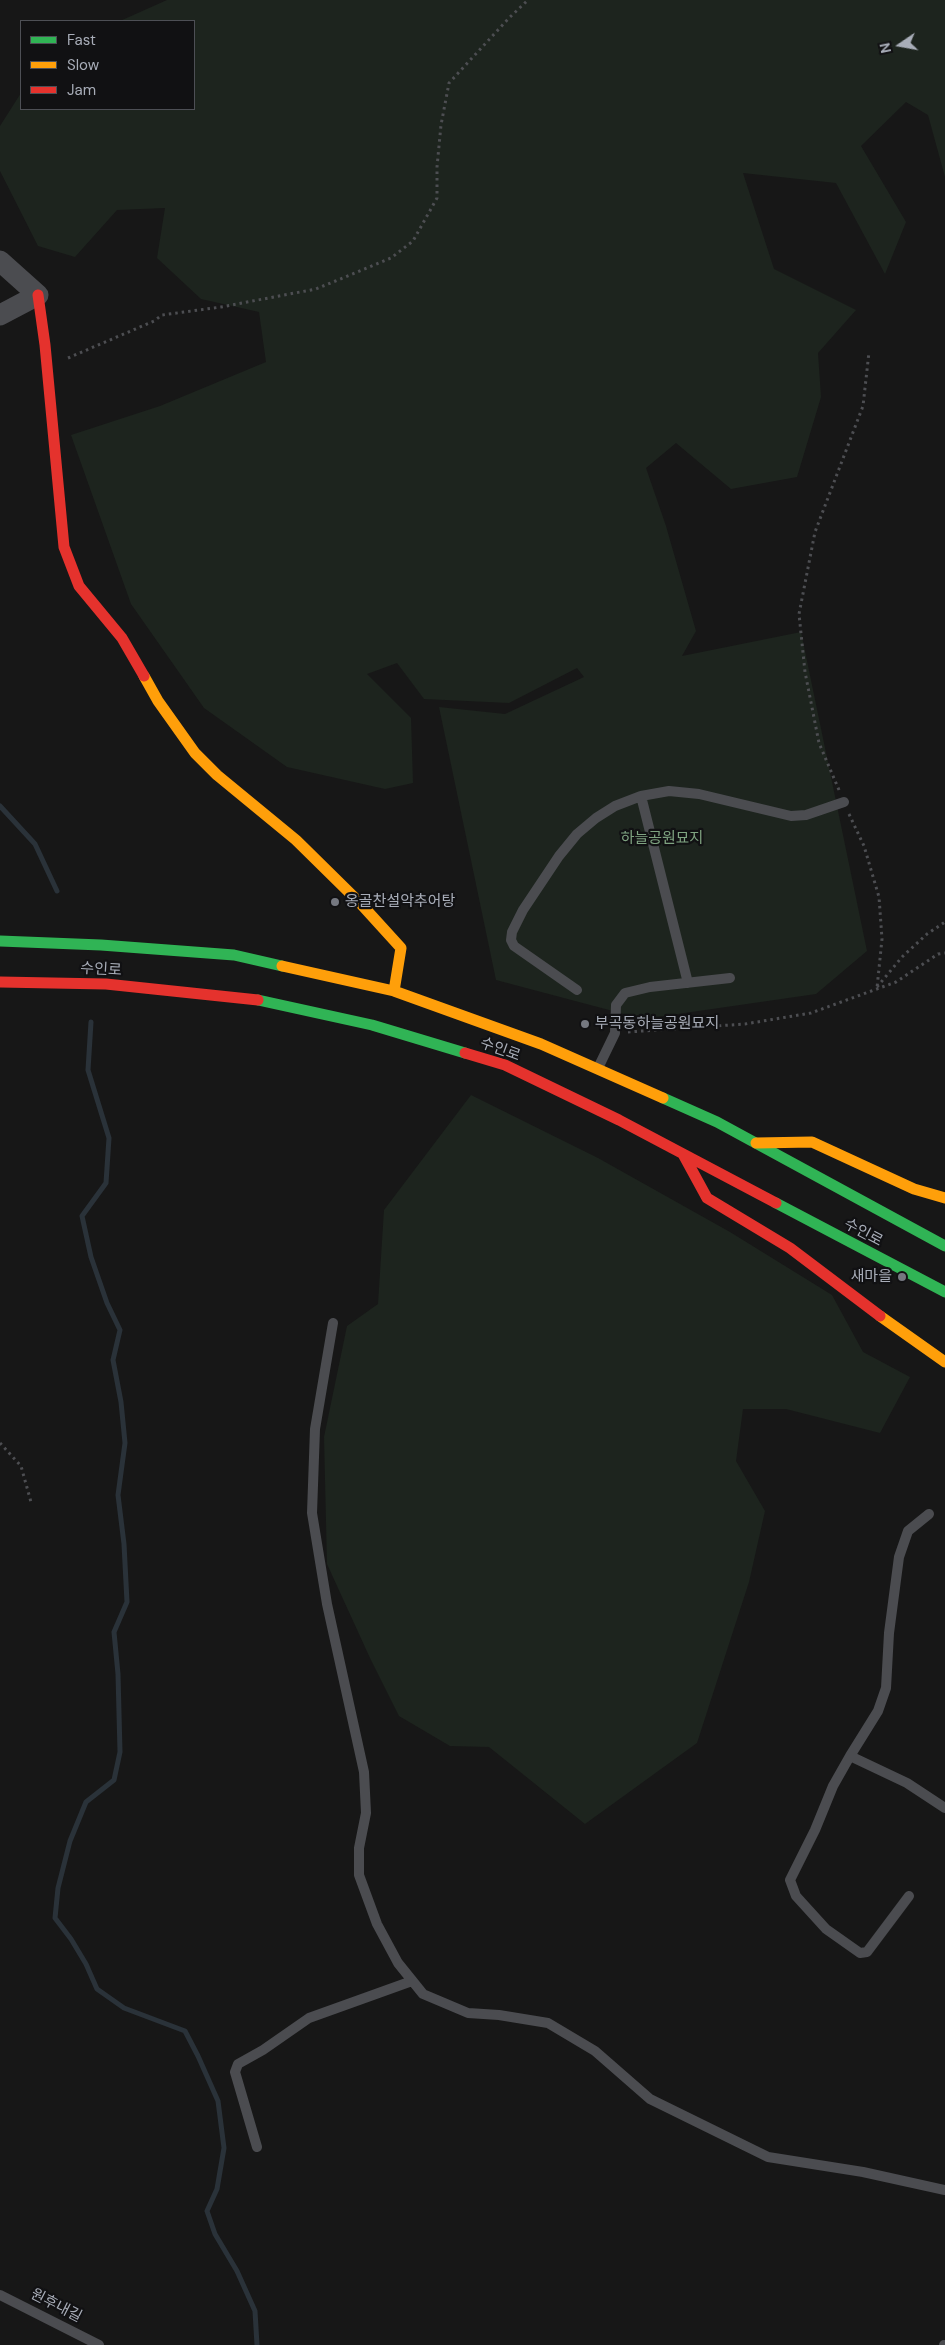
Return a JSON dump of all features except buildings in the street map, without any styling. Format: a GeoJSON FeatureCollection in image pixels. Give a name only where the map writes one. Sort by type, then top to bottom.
{"type":"FeatureCollection","features":[{"type":"Feature","properties":{"kind":"main road"},"geometry":{"type":"LineString","coordinates":[[38,295],[64,547],[79,586],[122,638],[158,701],[196,753],[217,775],[296,840],[362,904],[401,948],[394,991]]}},
{"type":"Feature","properties":{"kind":"main road","name":"수인로"},"geometry":{"type":"LineString","coordinates":[[0,941],[101,945],[234,955],[394,991],[541,1044],[717,1122],[945,1246]]}},
{"type":"Feature","properties":{"kind":"main road","name":"수인로"},"geometry":{"type":"LineString","coordinates":[[0,982],[106,984],[263,1000],[372,1025],[504,1065],[619,1120],[945,1292]]}},
{"type":"Feature","properties":{"kind":"main road"},"geometry":{"type":"LineString","coordinates":[[755,1143],[812,1142],[914,1190],[945,1198]]}},
{"type":"Feature","properties":{"kind":"main road"},"geometry":{"type":"LineString","coordinates":[[683,1154],[706,1198],[790,1248],[941,1360]]}},
{"type":"Feature","properties":{"kind":"street"},"geometry":{"type":"LineString","coordinates":[[0,261],[38,295],[0,315]]}},
{"type":"Feature","properties":{"kind":"lane"},"geometry":{"type":"LineString","coordinates":[[576,990],[514,946],[511,940],[512,932],[533,895],[577,834],[596,818],[615,806],[641,796],[668,790],[698,794],[791,816],[806,815],[844,802]]}},
{"type":"Feature","properties":{"kind":"lane"},"geometry":{"type":"LineString","coordinates":[[641,796],[688,982]]}},
{"type":"Feature","properties":{"kind":"lane"},"geometry":{"type":"LineString","coordinates":[[597,1069],[615,1033],[616,1005],[625,993],[650,987],[730,978]]}},
{"type":"Feature","properties":{"kind":"lane"},"geometry":{"type":"LineString","coordinates":[[333,1324],[315,1429],[312,1513],[327,1604],[364,1772],[366,1813],[359,1848],[359,1875],[377,1924],[398,1963],[422,1994],[468,2012],[499,2015],[548,2024],[595,2051],[650,2099],[768,2157],[863,2172],[945,2190]]}},
{"type":"Feature","properties":{"kind":"lane"},"geometry":{"type":"LineString","coordinates":[[941,1360],[945,1375]]}},
{"type":"Feature","properties":{"kind":"lane"},"geometry":{"type":"LineString","coordinates":[[909,1896],[867,1952],[860,1953],[826,1929],[796,1896],[790,1880],[816,1830],[833,1786],[878,1711],[886,1688],[889,1633],[898,1567],[908,1531],[929,1514]]}},
{"type":"Feature","properties":{"kind":"lane"},"geometry":{"type":"LineString","coordinates":[[850,1756],[906,1783],[945,1808]]}},
{"type":"Feature","properties":{"kind":"lane"},"geometry":{"type":"LineString","coordinates":[[257,2147],[235,2072],[238,2064],[263,2050],[309,2018],[412,1981]]}},
{"type":"Feature","properties":{"kind":"lane","name":"원후내길"},"geometry":{"type":"LineString","coordinates":[[0,2295],[99,2345]]}},
{"type":"Feature","properties":{"kind":"path"},"geometry":{"type":"LineString","coordinates":[[47,369],[162,315],[221,307],[316,289],[391,258],[413,241],[437,198],[436,167],[449,83],[528,0]]}},
{"type":"Feature","properties":{"kind":"path"},"geometry":{"type":"LineString","coordinates":[[869,352],[863,406],[815,532],[799,614],[805,672],[819,742],[864,846],[879,897],[882,939],[877,988]]}},
{"type":"Feature","properties":{"kind":"path"},"geometry":{"type":"LineString","coordinates":[[877,988],[902,957],[926,934],[945,922]]}},
{"type":"Feature","properties":{"kind":"path"},"geometry":{"type":"LineString","coordinates":[[615,1033],[650,1029],[745,1024],[811,1013],[896,982],[938,954],[945,952]]}},
{"type":"Feature","properties":{"kind":"path"},"geometry":{"type":"LineString","coordinates":[[0,1443],[20,1466],[31,1502]]}},
{"type":"Feature","properties":{"kind":"green space","name":"하늘공원묘지"},"geometry":{"type":"Polygon","coordinates":[[[167,0],[945,0],[945,177],[928,115],[906,102],[861,146],[906,222],[885,274],[836,183],[743,173],[774,269],[856,310],[818,353],[821,397],[797,477],[731,489],[676,443],[646,468],[666,526],[696,631],[682,656],[801,632],[867,951],[816,994],[643,1019],[496,980],[439,707],[505,714],[584,677],[577,668],[509,703],[424,699],[397,663],[367,674],[411,718],[413,783],[385,789],[287,767],[204,708],[131,604],[71,435],[160,406],[266,362],[259,312],[201,299],[157,258],[165,208],[117,210],[75,257],[38,246],[0,171],[0,126],[20,95],[20,110],[195,110],[195,20],[122,20],[167,0]]]}},
{"type":"Feature","properties":{"kind":"green space"},"geometry":{"type":"Polygon","coordinates":[[[471,1095],[598,1158],[730,1232],[832,1295],[863,1352],[910,1377],[880,1433],[786,1409],[743,1409],[736,1461],[765,1511],[749,1582],[697,1743],[585,1824],[489,1747],[450,1746],[399,1716],[327,1564],[324,1437],[347,1326],[378,1304],[384,1210],[471,1095]]]}},
{"type":"Feature","properties":{"kind":"waterway"},"geometry":{"type":"LineString","coordinates":[[0,806],[35,844],[57,891]]}},
{"type":"Feature","properties":{"kind":"waterway"},"geometry":{"type":"LineString","coordinates":[[91,1022],[88,1070],[109,1138],[106,1183],[82,1216],[91,1257],[107,1303],[120,1330],[113,1360],[121,1402],[125,1443],[118,1495],[124,1544],[127,1602],[114,1632],[118,1674],[120,1752],[114,1780],[86,1802],[70,1841],[58,1888],[55,1918],[71,1939],[86,1964],[97,1989],[124,2008],[185,2031],[198,2056],[218,2101],[224,2148],[217,2189],[207,2211],[215,2234],[237,2271],[255,2311],[257,2345]]}},
{"type":"Feature","properties":{"kind":"traffic: fast"},"geometry":{"type":"LineString","coordinates":[[0,941],[101,945],[234,955],[282,966]]}},
{"type":"Feature","properties":{"kind":"traffic: fast"},"geometry":{"type":"LineString","coordinates":[[258,1000],[372,1025],[465,1053]]}},
{"type":"Feature","properties":{"kind":"traffic: fast"},"geometry":{"type":"LineString","coordinates":[[663,1098],[717,1122],[945,1246]]}},
{"type":"Feature","properties":{"kind":"traffic: fast"},"geometry":{"type":"LineString","coordinates":[[776,1203],[945,1292]]}},
{"type":"Feature","properties":{"kind":"traffic: slow"},"geometry":{"type":"LineString","coordinates":[[144,676],[158,701],[195,753],[217,775],[296,840],[361,904],[401,948],[394,991]]}},
{"type":"Feature","properties":{"kind":"traffic: slow"},"geometry":{"type":"LineString","coordinates":[[282,966],[394,991],[541,1044],[663,1098]]}},
{"type":"Feature","properties":{"kind":"traffic: slow"},"geometry":{"type":"LineString","coordinates":[[756,1143],[812,1142],[914,1189],[945,1198]]}},
{"type":"Feature","properties":{"kind":"traffic: slow"},"geometry":{"type":"LineString","coordinates":[[880,1316],[945,1362]]}},
{"type":"Feature","properties":{"kind":"traffic: jam"},"geometry":{"type":"LineString","coordinates":[[38,295],[45,345],[64,547],[79,586],[122,638],[144,676]]}},
{"type":"Feature","properties":{"kind":"traffic: jam"},"geometry":{"type":"LineString","coordinates":[[0,982],[106,984],[258,1000]]}},
{"type":"Feature","properties":{"kind":"traffic: jam"},"geometry":{"type":"LineString","coordinates":[[465,1053],[505,1065],[619,1120],[776,1203]]}},
{"type":"Feature","properties":{"kind":"traffic: jam"},"geometry":{"type":"LineString","coordinates":[[683,1154],[707,1198],[790,1248],[880,1316]]}},
{"type":"Feature","properties":{"kind":"place","name":"옹골찬설악추어탕"},"geometry":{"type":"Point","coordinates":[335,902]}},
{"type":"Feature","properties":{"kind":"place","name":"부곡동하늘공원묘지"},"geometry":{"type":"Point","coordinates":[585,1024]}},
{"type":"Feature","properties":{"kind":"place","name":"새마을"},"geometry":{"type":"Point","coordinates":[902,1277]}}]}
